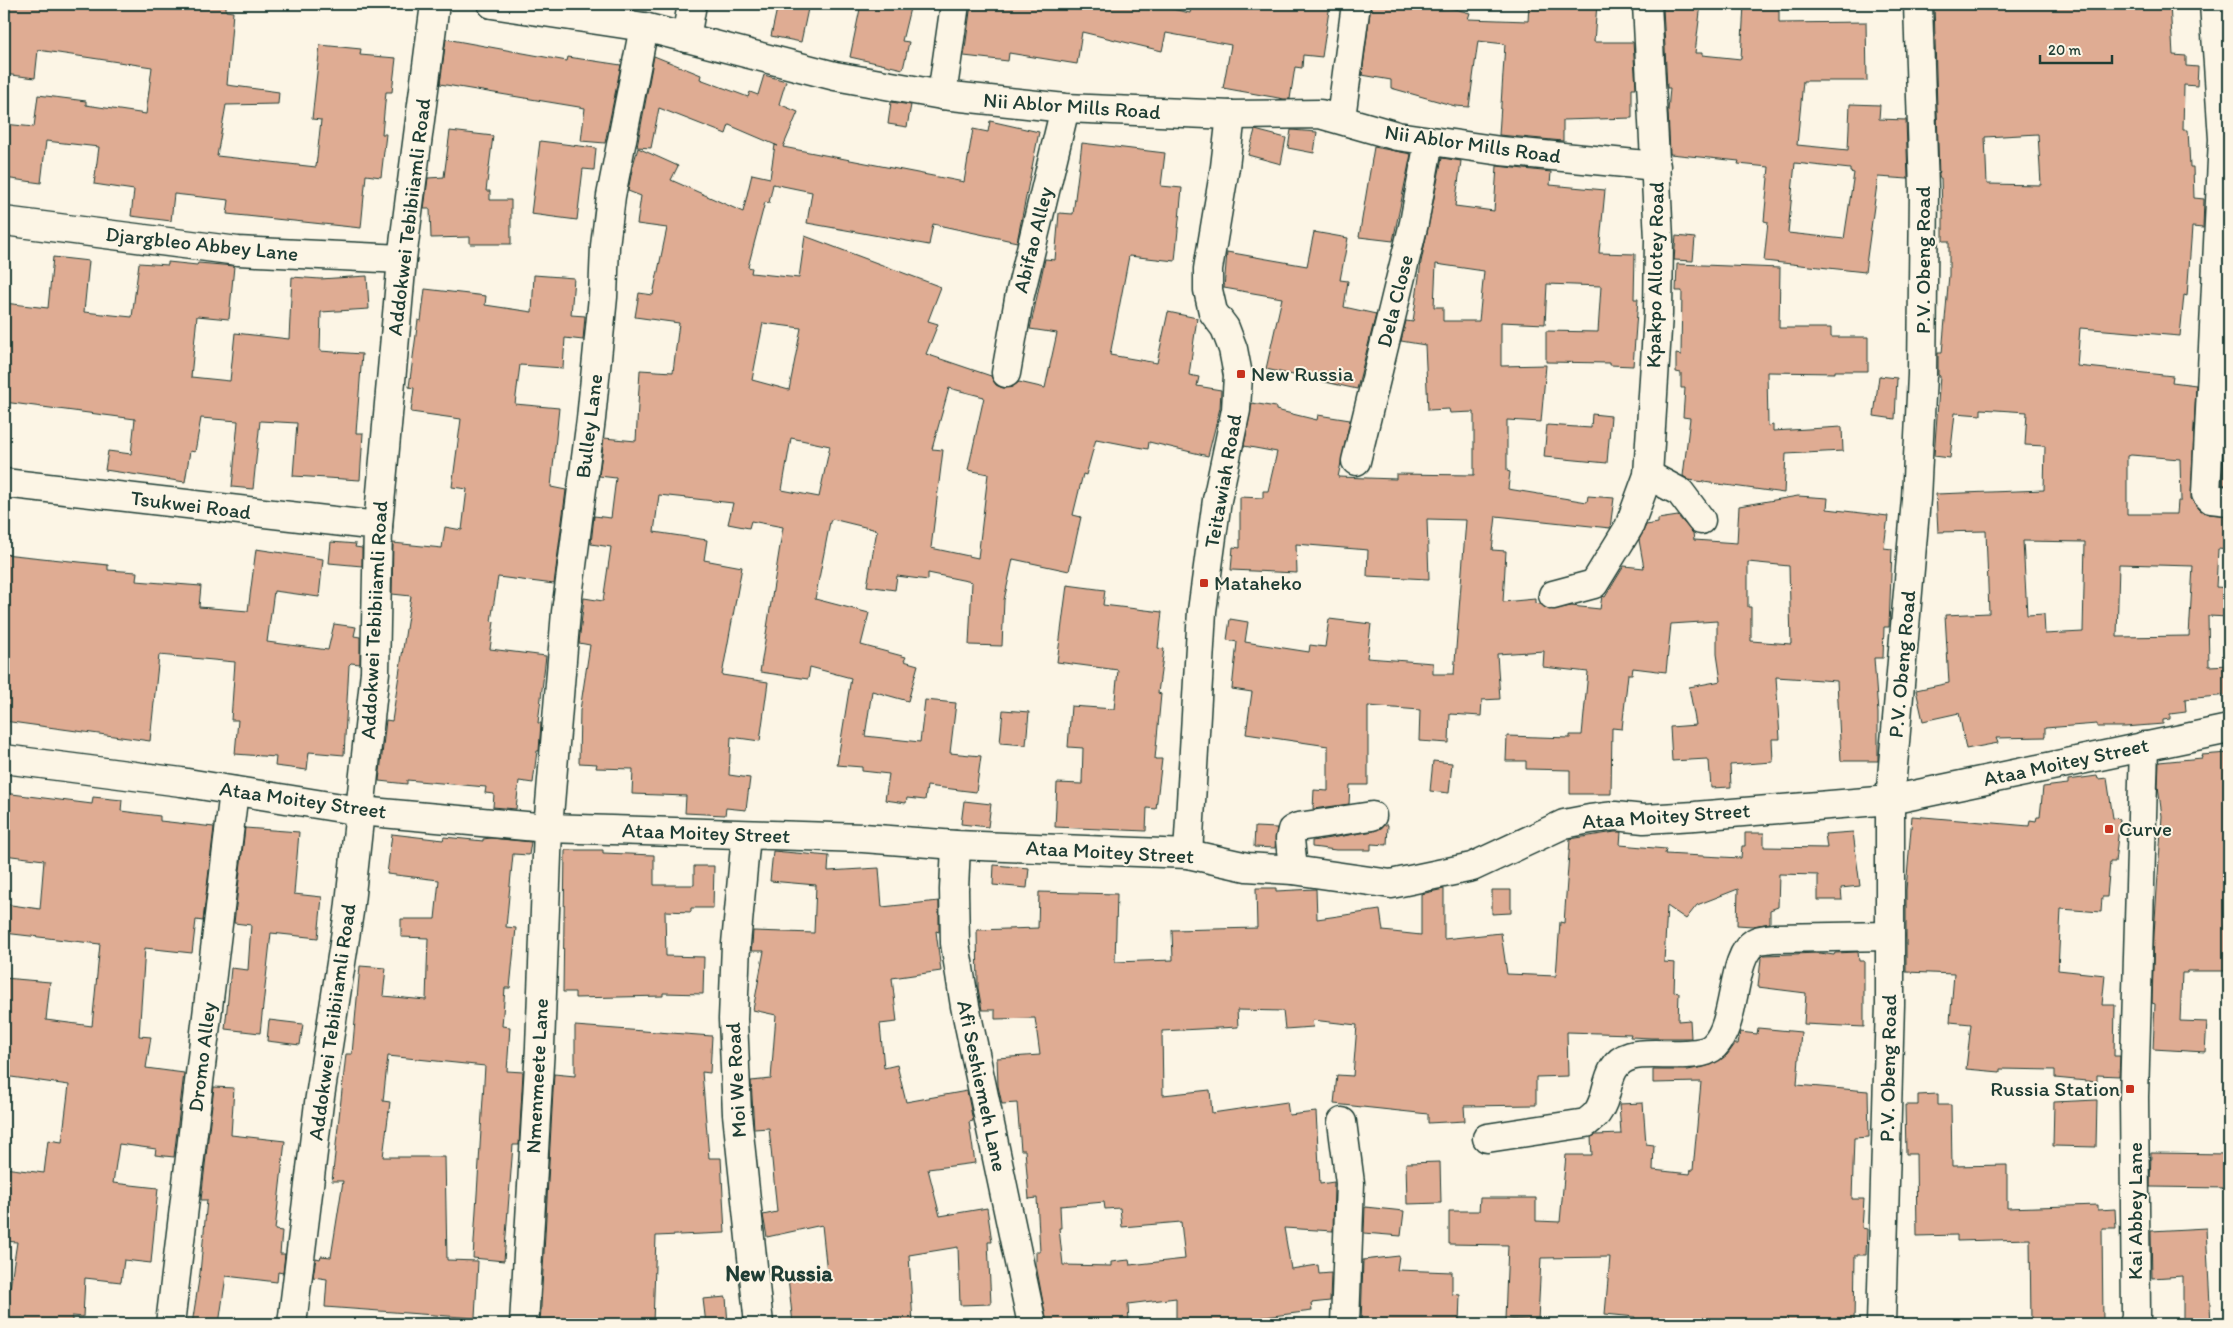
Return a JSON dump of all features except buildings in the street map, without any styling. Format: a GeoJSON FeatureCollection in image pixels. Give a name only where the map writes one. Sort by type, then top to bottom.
{"type":"FeatureCollection","features":[{"type":"Feature","properties":{"kind":"street","name":"Addokwei Tebibiiamli Road"},"geometry":{"type":"LineString","coordinates":[[292,1324],[319,1103],[348,912],[360,811],[375,672],[378,526],[402,260],[435,4]]}},
{"type":"Feature","properties":{"kind":"street","name":"Nii Ablor Mills Road"},"geometry":{"type":"LineString","coordinates":[[492,4],[644,27],[836,76],[942,95],[1065,108],[1231,115],[1320,114],[1341,118],[1398,136],[1429,141],[1501,151],[1656,166]]}},
{"type":"Feature","properties":{"kind":"street"},"geometry":{"type":"LineString","coordinates":[[686,38],[692,4]]}},
{"type":"Feature","properties":{"kind":"street"},"geometry":{"type":"LineString","coordinates":[[942,95],[955,4]]}},
{"type":"Feature","properties":{"kind":"street"},"geometry":{"type":"LineString","coordinates":[[1341,118],[1356,4]]}},
{"type":"Feature","properties":{"kind":"street","name":"Kpakpo Allotey Road"},"geometry":{"type":"LineString","coordinates":[[1553,595],[1594,584],[1629,527],[1648,475],[1658,314],[1659,239],[1647,4]]}},
{"type":"Feature","properties":{"kind":"street","name":"P.V. Obeng Road"},"geometry":{"type":"LineString","coordinates":[[1881,1324],[1890,1004],[1890,800],[1916,499],[1922,374],[1924,190],[1918,4]]}},
{"type":"Feature","properties":{"kind":"street"},"geometry":{"type":"LineString","coordinates":[[2214,4],[2223,139],[2206,494],[2211,499],[2229,501]]}},
{"type":"Feature","properties":{"kind":"street","name":"Bulley Lane"},"geometry":{"type":"LineString","coordinates":[[548,828],[566,612],[591,419],[603,297],[605,246],[611,196],[644,27]]}},
{"type":"Feature","properties":{"kind":"street","name":"Abifao Alley"},"geometry":{"type":"LineString","coordinates":[[1006,373],[1019,299],[1065,108]]}},
{"type":"Feature","properties":{"kind":"street","name":"Teitawiah Road"},"geometry":{"type":"LineString","coordinates":[[1188,854],[1202,611],[1217,500],[1236,410],[1238,375],[1234,349],[1225,328],[1213,312],[1208,290],[1208,269],[1225,167],[1231,115]]}},
{"type":"Feature","properties":{"kind":"street","name":"Dela Close"},"geometry":{"type":"LineString","coordinates":[[1356,461],[1414,223],[1429,141]]}},
{"type":"Feature","properties":{"kind":"street","name":"Djargbleo Abbey Lane"},"geometry":{"type":"LineString","coordinates":[[4,221],[238,251],[402,260]]}},
{"type":"Feature","properties":{"kind":"street"},"geometry":{"type":"LineString","coordinates":[[1648,475],[1680,492],[1701,520]]}},
{"type":"Feature","properties":{"kind":"street","name":"Tsukwei Road"},"geometry":{"type":"LineString","coordinates":[[4,484],[378,526]]}},
{"type":"Feature","properties":{"kind":"street","name":"Ataa Moitey Street"},"geometry":{"type":"LineString","coordinates":[[4,759],[234,791],[360,811],[548,828],[863,838],[956,845],[1188,854],[1246,867],[1293,870],[1391,884],[1472,866],[1564,824],[1590,819],[1615,816],[1644,819],[1695,816],[1890,800],[2229,729]]}},
{"type":"Feature","properties":{"kind":"street","name":"Kai Abbey Lane"},"geometry":{"type":"LineString","coordinates":[[2134,1324],[2136,1316],[2134,1097],[2144,746]]}},
{"type":"Feature","properties":{"kind":"street","name":"Dromo Alley"},"geometry":{"type":"LineString","coordinates":[[170,1324],[234,791]]}},
{"type":"Feature","properties":{"kind":"street"},"geometry":{"type":"LineString","coordinates":[[1293,870],[1290,839],[1292,830],[1298,827],[1372,816]]}},
{"type":"Feature","properties":{"kind":"street","name":"Nmenmeete Lane"},"geometry":{"type":"LineString","coordinates":[[524,1324],[540,1047],[548,828]]}},
{"type":"Feature","properties":{"kind":"street","name":"Moi We Road"},"geometry":{"type":"LineString","coordinates":[[746,835],[736,944],[733,1019],[737,1114],[759,1324]]}},
{"type":"Feature","properties":{"kind":"street","name":"Afi Seshiemeh Lane"},"geometry":{"type":"LineString","coordinates":[[956,845],[954,890],[955,943],[965,1006],[1032,1324]]}},
{"type":"Feature","properties":{"kind":"street"},"geometry":{"type":"LineString","coordinates":[[1487,1138],[1586,1123],[1598,1112],[1611,1072],[1617,1064],[1631,1056],[1691,1054],[1712,1048],[1724,1033],[1745,951],[1756,941],[1774,938],[1890,936]]}},
{"type":"Feature","properties":{"kind":"street"},"geometry":{"type":"LineString","coordinates":[[1342,1122],[1350,1183],[1345,1324]]}},
{"type":"Feature","properties":{"kind":"place","name":"New Russia"},"geometry":{"type":"Point","coordinates":[1241,374]}},
{"type":"Feature","properties":{"kind":"place","name":"Mataheko"},"geometry":{"type":"Point","coordinates":[1204,583]}},
{"type":"Feature","properties":{"kind":"place","name":"Curve"},"geometry":{"type":"Point","coordinates":[2109,829]}},
{"type":"Feature","properties":{"kind":"place","name":"Russia Station"},"geometry":{"type":"Point","coordinates":[2130,1089]}},
{"type":"Feature","properties":{"kind":"district","name":"New Russia"},"geometry":{"type":"Point","coordinates":[779,1273]}}]}
